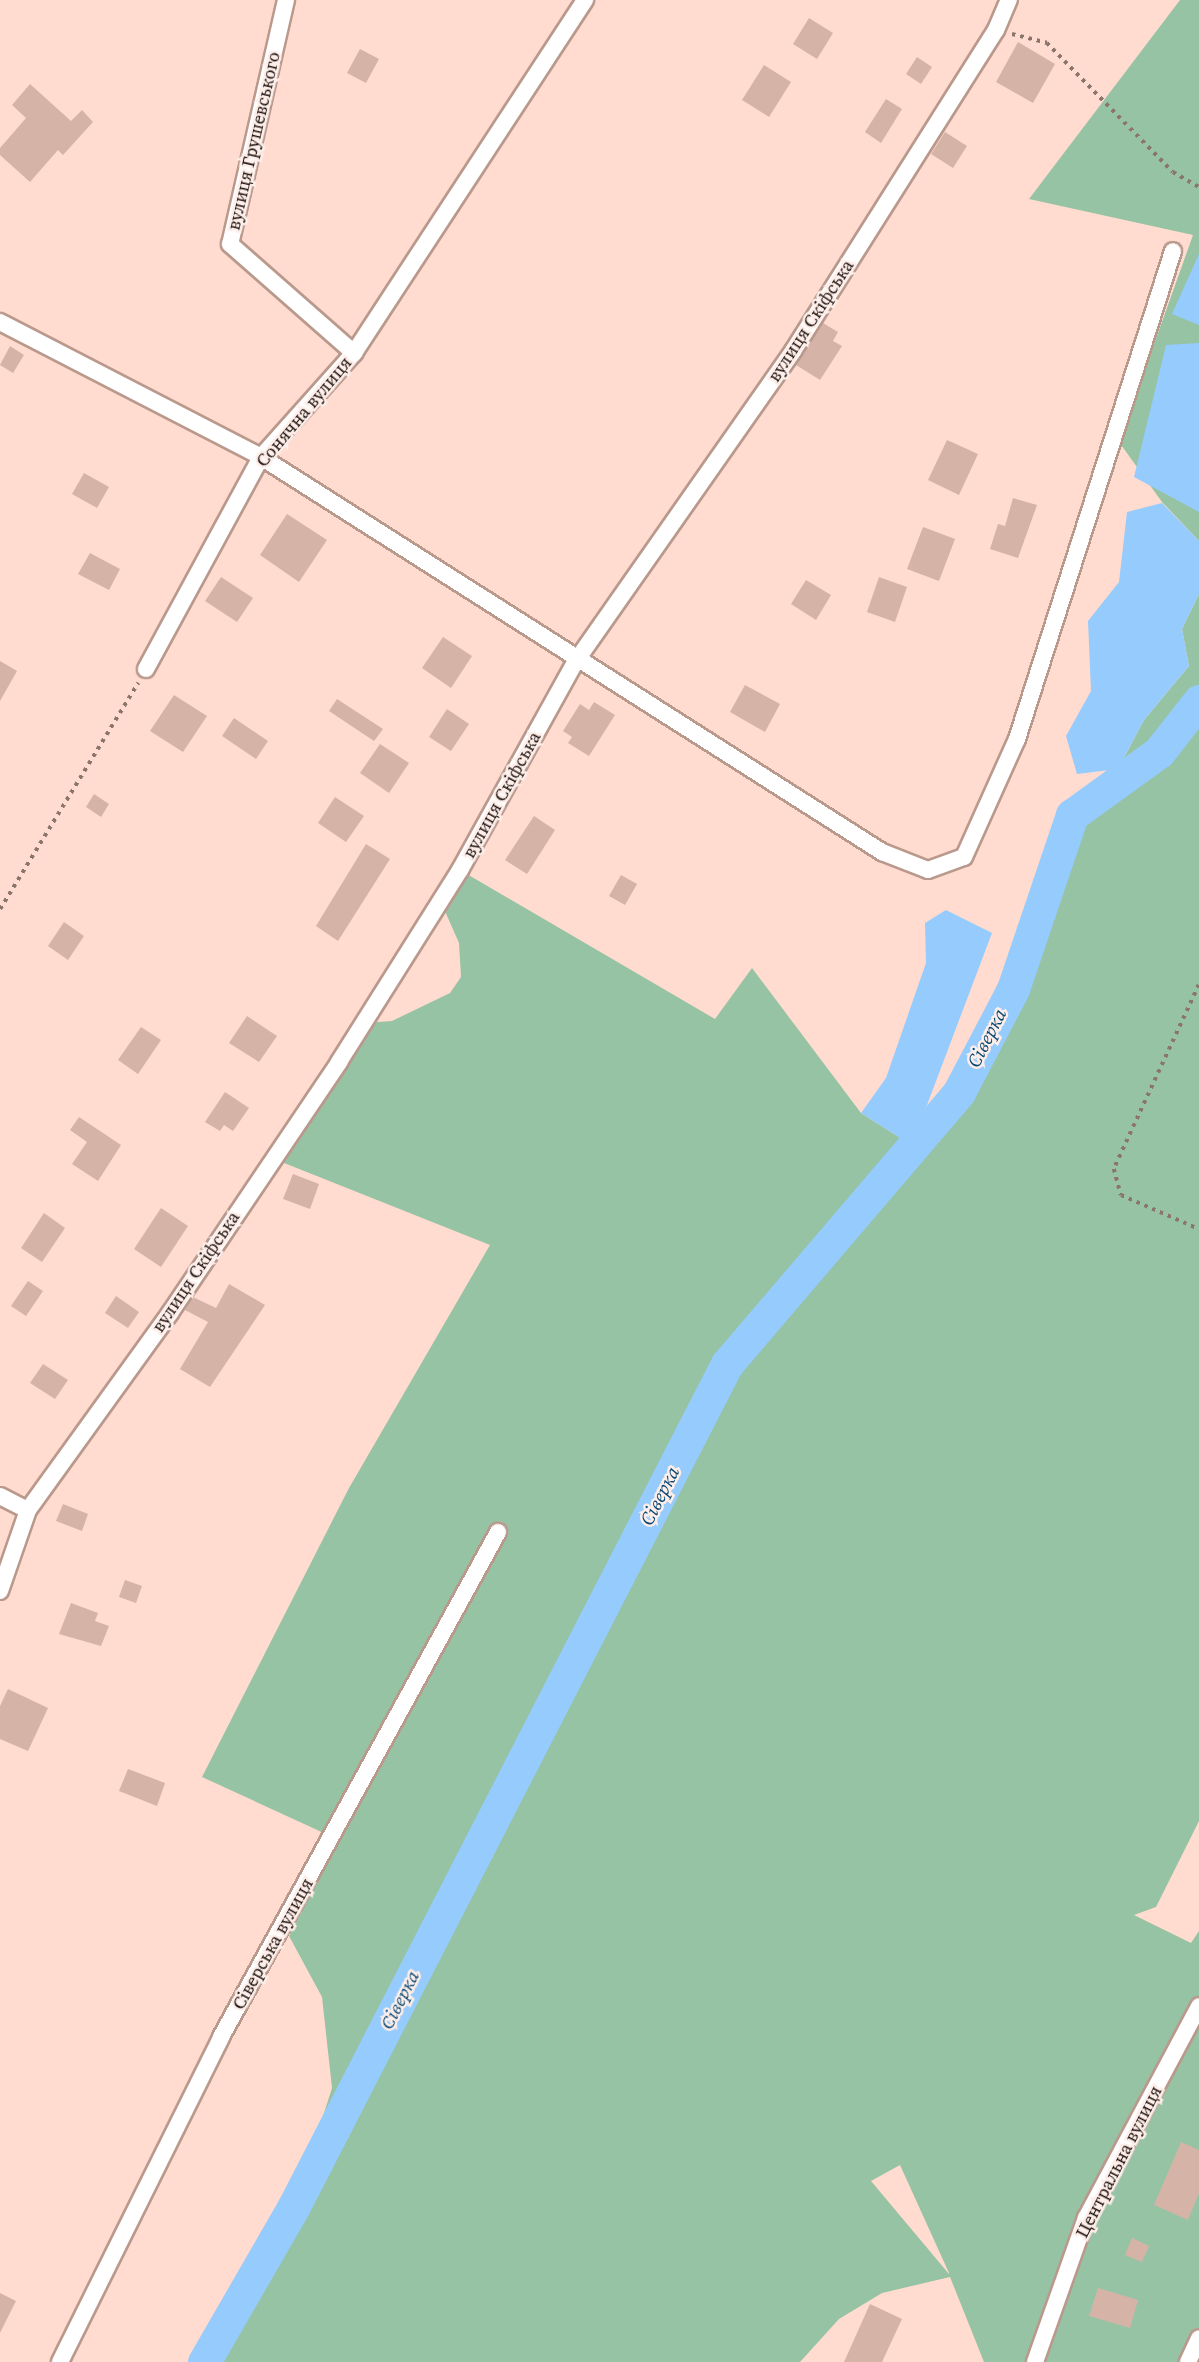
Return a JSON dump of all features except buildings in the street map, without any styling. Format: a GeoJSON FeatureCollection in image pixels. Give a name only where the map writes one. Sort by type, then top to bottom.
{"type":"FeatureCollection","features":[{"type":"Feature","properties":{"kind":"street","name":"вулиця Грушевського"},"geometry":{"type":"LineString","coordinates":[[286,0],[230,244],[354,353]]}},
{"type":"Feature","properties":{"kind":"street","name":"Сонячна вулиця"},"geometry":{"type":"LineString","coordinates":[[146,669],[261,457],[354,353],[585,0]]}},
{"type":"Feature","properties":{"kind":"street","name":"вулиця Скіфська"},"geometry":{"type":"LineString","coordinates":[[0,1591],[29,1510],[170,1312],[339,1062],[460,870],[576,661],[793,351],[996,30],[1009,0]]}},
{"type":"Feature","properties":{"kind":"street"},"geometry":{"type":"LineString","coordinates":[[0,322],[261,457],[576,661],[882,852],[928,870],[964,857],[1017,739],[1173,251]]}},
{"type":"Feature","properties":{"kind":"street"},"geometry":{"type":"LineString","coordinates":[[0,1496],[29,1510]]}},
{"type":"Feature","properties":{"kind":"street","name":"Сіверська вулиця"},"geometry":{"type":"LineString","coordinates":[[60,2362],[222,2037],[498,1532]]}},
{"type":"Feature","properties":{"kind":"street","name":"Центральна вулиця"},"geometry":{"type":"LineString","coordinates":[[1035,2362],[1086,2218],[1199,2006]]}},
{"type":"Feature","properties":{"kind":"street"},"geometry":{"type":"LineString","coordinates":[[1188,2362],[1199,2338]]}},
{"type":"Feature","properties":{"kind":"path"},"geometry":{"type":"LineString","coordinates":[[996,30],[1047,43],[1173,172],[1199,187]]}},
{"type":"Feature","properties":{"kind":"path"},"geometry":{"type":"LineString","coordinates":[[0,909],[146,669]]}},
{"type":"Feature","properties":{"kind":"path"},"geometry":{"type":"LineString","coordinates":[[1199,985],[1114,1169],[1121,1195],[1199,1229]]}},
{"type":"Feature","properties":{"kind":"green space"},"geometry":{"type":"Polygon","coordinates":[[[1180,0],[1199,0],[1199,541],[1162,502],[1119,442],[1193,235],[1029,199],[1180,0]]]}},
{"type":"Feature","properties":{"kind":"green space"},"geometry":{"type":"Polygon","coordinates":[[[1199,594],[1199,1821],[1156,1907],[1134,1915],[1191,1943],[1199,1931],[1199,2362],[984,2362],[950,2277],[882,2293],[839,2319],[800,2362],[204,2362],[252,2279],[283,2242],[332,2088],[322,1997],[289,1936],[339,1840],[202,1777],[349,1488],[490,1245],[274,1159],[364,1023],[392,1021],[450,993],[461,977],[459,943],[444,909],[460,870],[715,1019],[752,968],[861,1113],[924,1153],[1013,989],[1072,815],[1118,769],[1144,720],[1189,666],[1182,629],[1199,594]],[[900,2165],[871,2181],[949,2274],[900,2165]]]}},
{"type":"Feature","properties":{"kind":"water"},"geometry":{"type":"Polygon","coordinates":[[[1199,254],[1199,325],[1172,314],[1199,254]]]}},
{"type":"Feature","properties":{"kind":"water"},"geometry":{"type":"Polygon","coordinates":[[[1199,343],[1199,512],[1134,477],[1166,345],[1199,343]]]}},
{"type":"Feature","properties":{"kind":"water"},"geometry":{"type":"Polygon","coordinates":[[[1162,503],[1199,541],[1199,594],[1182,629],[1189,666],[1144,720],[1118,769],[1077,774],[1066,736],[1091,691],[1088,621],[1119,582],[1127,512],[1162,503]]]}},
{"type":"Feature","properties":{"kind":"water"},"geometry":{"type":"Polygon","coordinates":[[[946,910],[992,933],[927,1105],[905,1141],[861,1113],[886,1078],[926,963],[925,923],[946,910]]]}},
{"type":"Feature","properties":{"kind":"waterway","name":"Сіверка"},"geometry":{"type":"LineString","coordinates":[[204,2362],[294,2206],[727,1364],[959,1092],[1013,989],[1072,815],[1159,752],[1199,701]]}}]}
